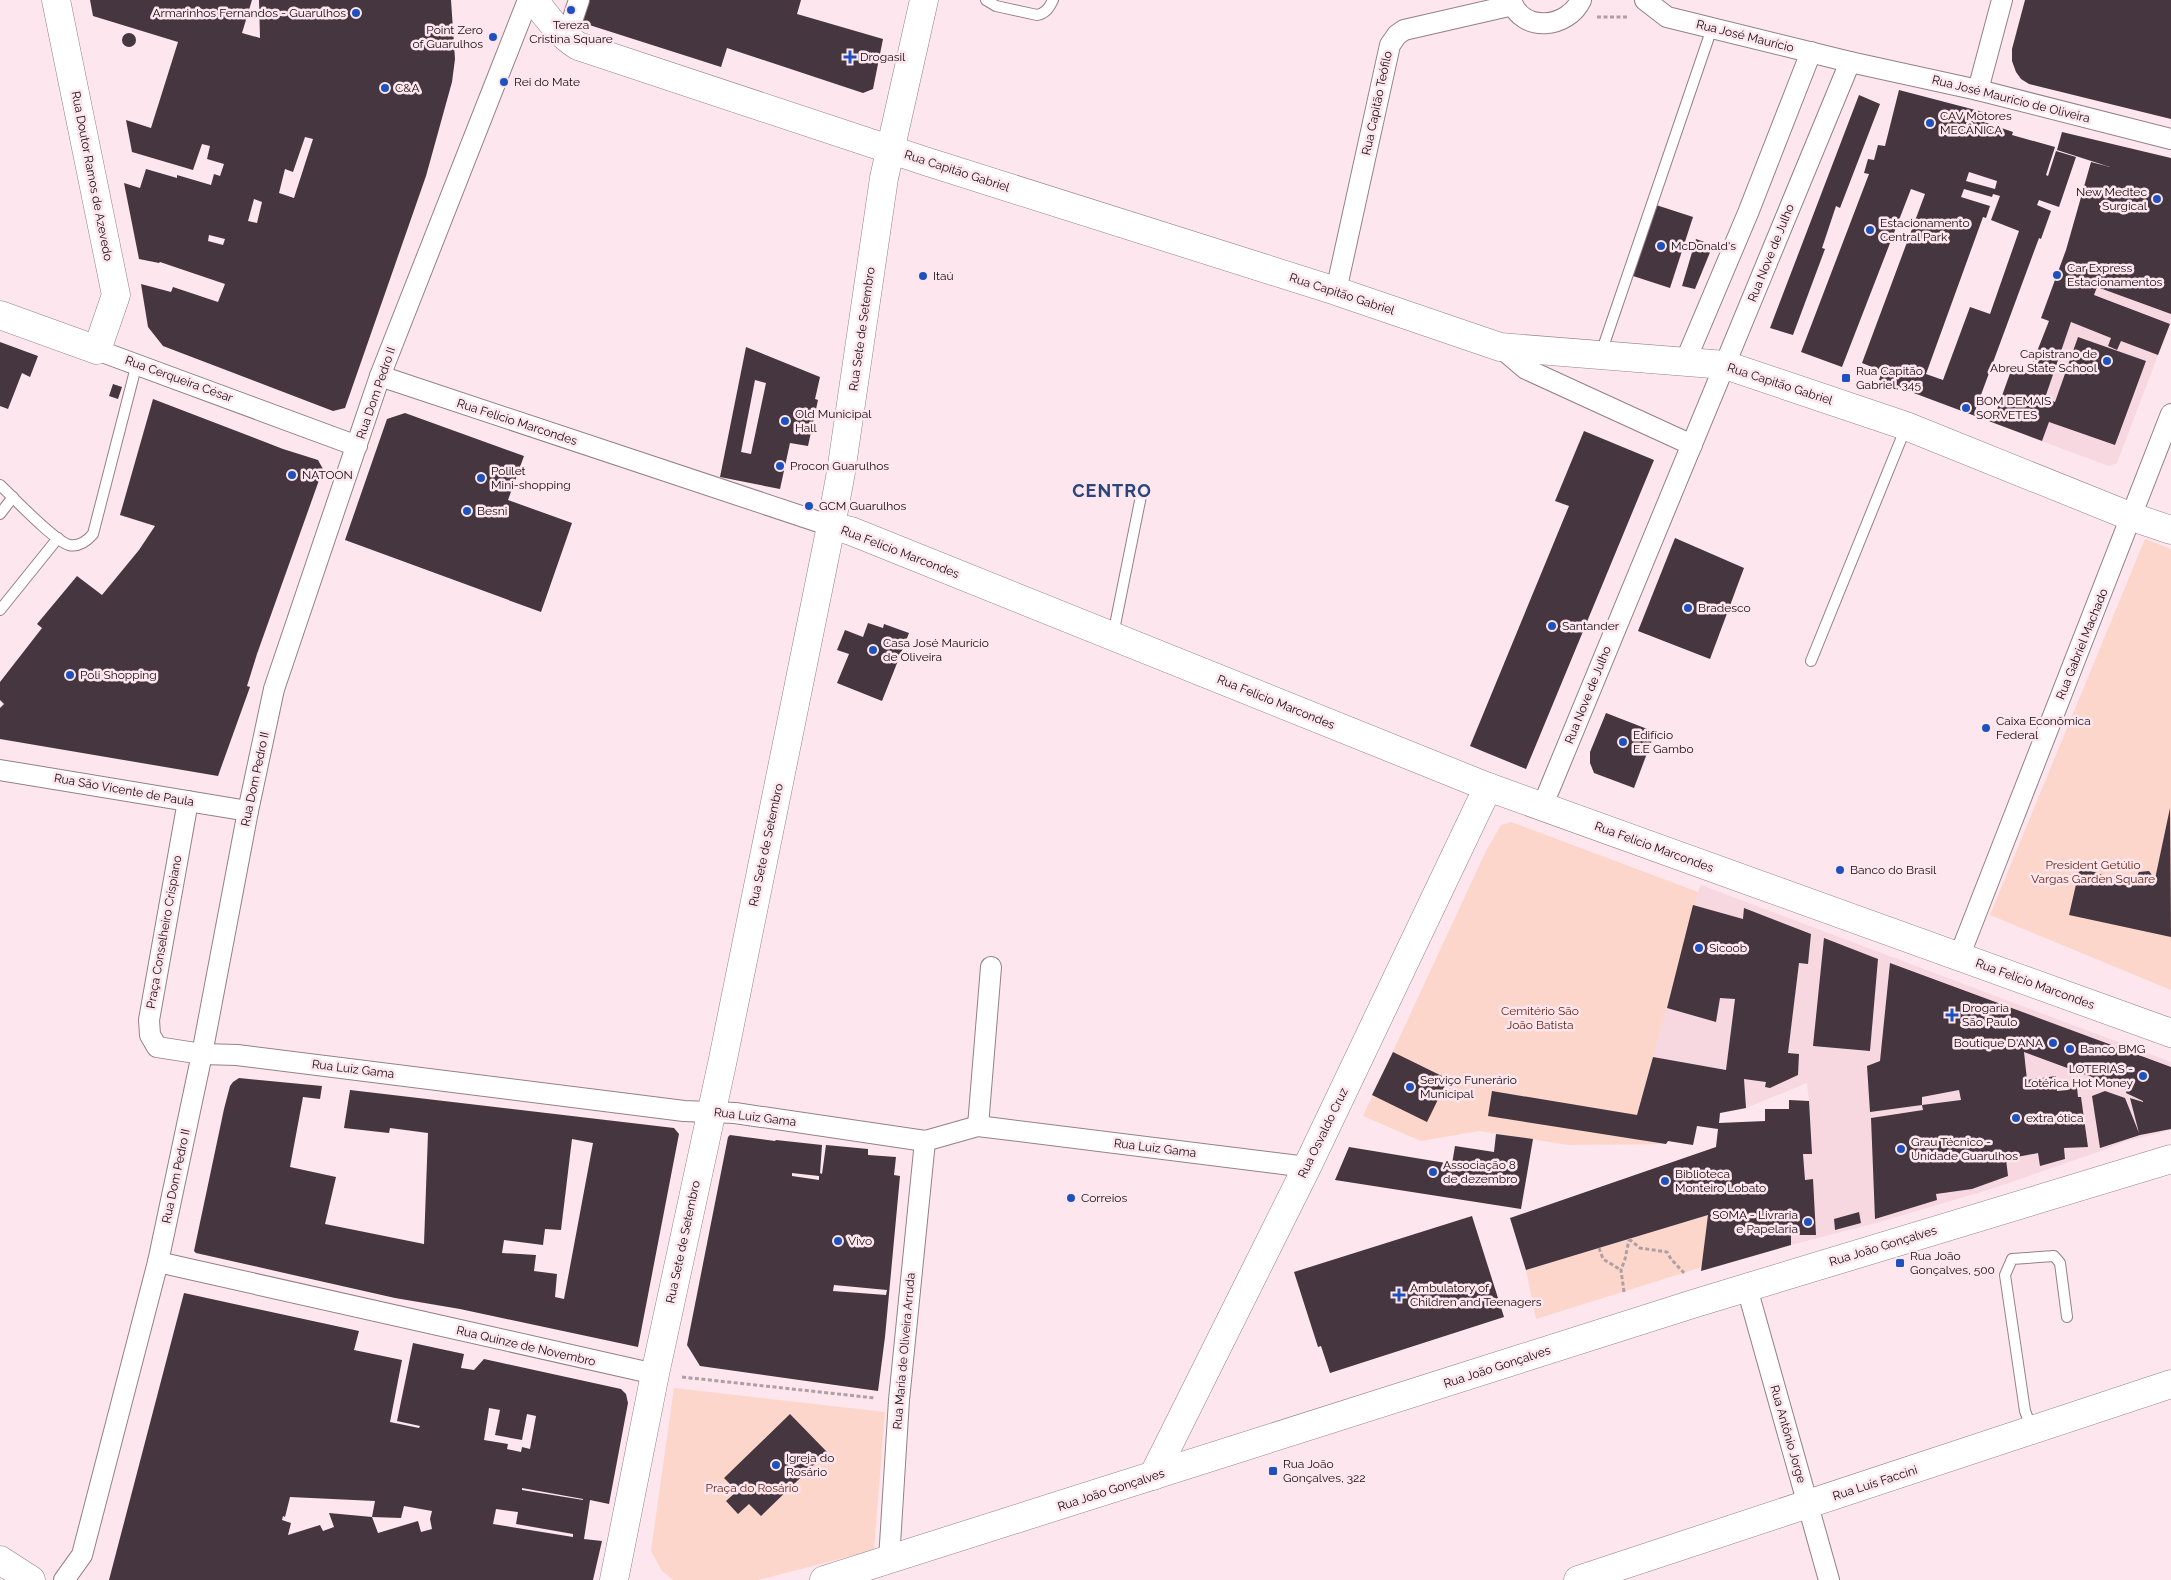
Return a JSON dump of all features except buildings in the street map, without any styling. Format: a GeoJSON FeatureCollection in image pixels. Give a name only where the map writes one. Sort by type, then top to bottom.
{"type":"FeatureCollection","features":[{"type":"Feature","properties":{"kind":"street","name":"Rua Doutor Ramos de Azevedo"},"geometry":{"type":"LineString","coordinates":[[56,0],[116,295],[97,350]]}},
{"type":"Feature","properties":{"kind":"street","name":"Rua Dom Pedro II"},"geometry":{"type":"LineString","coordinates":[[64,1580],[82,1555],[158,1262],[202,1054],[248,811],[274,689],[380,376],[528,0]]}},
{"type":"Feature","properties":{"kind":"street","name":"Rua Capitão Gabriel"},"geometry":{"type":"LineString","coordinates":[[534,0],[566,39],[578,46],[891,149],[1336,291],[1500,347],[1725,365],[1906,426],[2132,517],[2171,530]]}},
{"type":"Feature","properties":{"kind":"street"},"geometry":{"type":"LineString","coordinates":[[566,39],[579,0]]}},
{"type":"Feature","properties":{"kind":"street","name":"Rua Sete de Setembro"},"geometry":{"type":"LineString","coordinates":[[614,1580],[654,1374],[711,1112],[831,526],[843,462],[884,178],[924,0]]}},
{"type":"Feature","properties":{"kind":"street"},"geometry":{"type":"LineString","coordinates":[[1512,3],[1521,15],[1532,22],[1545,24],[1569,17],[1578,8],[1581,0]]}},
{"type":"Feature","properties":{"kind":"street","name":"Rua José Maurício"},"geometry":{"type":"LineString","coordinates":[[1645,0],[1667,16],[1850,62]]}},
{"type":"Feature","properties":{"kind":"street"},"geometry":{"type":"LineString","coordinates":[[1978,90],[2002,0]]}},
{"type":"Feature","properties":{"kind":"street","name":"Rua Capitão Teófilo"},"geometry":{"type":"LineString","coordinates":[[1336,291],[1390,44],[1396,35],[1404,30],[1512,3]]}},
{"type":"Feature","properties":{"kind":"street"},"geometry":{"type":"LineString","coordinates":[[1685,362],[1748,213],[1811,52]]}},
{"type":"Feature","properties":{"kind":"street","name":"Rua José Maurício de Oliveira"},"geometry":{"type":"LineString","coordinates":[[1850,62],[1978,90],[2171,139]]}},
{"type":"Feature","properties":{"kind":"street","name":"Rua Nove de Julho"},"geometry":{"type":"LineString","coordinates":[[1542,807],[1850,62]]}},
{"type":"Feature","properties":{"kind":"street","name":"Rua Cerqueira César"},"geometry":{"type":"LineString","coordinates":[[0,315],[137,363],[357,446]]}},
{"type":"Feature","properties":{"kind":"street"},"geometry":{"type":"LineString","coordinates":[[1500,347],[1526,369],[1692,445]]}},
{"type":"Feature","properties":{"kind":"street","name":"Rua Felicio Marcondes"},"geometry":{"type":"LineString","coordinates":[[380,376],[831,526],[851,531],[1488,787],[2171,1032]]}},
{"type":"Feature","properties":{"kind":"street","name":"Rua Gabriel Machado"},"geometry":{"type":"LineString","coordinates":[[1959,956],[2171,414]]}},
{"type":"Feature","properties":{"kind":"street","name":"Rua São Vicente de Paula"},"geometry":{"type":"LineString","coordinates":[[0,770],[248,811]]}},
{"type":"Feature","properties":{"kind":"street","name":"Rua Osvaldo Cruz"},"geometry":{"type":"LineString","coordinates":[[1153,1476],[1307,1167],[1488,787]]}},
{"type":"Feature","properties":{"kind":"street","name":"Praça Conselheiro Crispiano"},"geometry":{"type":"LineString","coordinates":[[188,801],[148,1020],[150,1035],[157,1047],[202,1054]]}},
{"type":"Feature","properties":{"kind":"street"},"geometry":{"type":"LineString","coordinates":[[978,1126],[991,967]]}},
{"type":"Feature","properties":{"kind":"street","name":"Rua Luiz Gama"},"geometry":{"type":"LineString","coordinates":[[202,1054],[237,1054],[684,1111],[735,1113],[925,1142],[978,1126],[1307,1167]]}},
{"type":"Feature","properties":{"kind":"street","name":"Rua Maria de Oliveira Arruda"},"geometry":{"type":"LineString","coordinates":[[888,1560],[898,1400],[925,1142]]}},
{"type":"Feature","properties":{"kind":"street","name":"Rua João Gonçalves"},"geometry":{"type":"LineString","coordinates":[[824,1580],[1747,1288],[2171,1159]]}},
{"type":"Feature","properties":{"kind":"street","name":"Rua Quinze de Novembro"},"geometry":{"type":"LineString","coordinates":[[158,1262],[654,1374]]}},
{"type":"Feature","properties":{"kind":"street","name":"Rua Antônio Jorge"},"geometry":{"type":"LineString","coordinates":[[1747,1288],[1829,1580]]}},
{"type":"Feature","properties":{"kind":"street","name":"Rua Luís Faccini"},"geometry":{"type":"LineString","coordinates":[[1578,1580],[2171,1384]]}},
{"type":"Feature","properties":{"kind":"street","name":"Rua Sete de Setembro"},"geometry":{"type":"LineString","coordinates":[[622,1538],[636,1580]]}},
{"type":"Feature","properties":{"kind":"street"},"geometry":{"type":"LineString","coordinates":[[0,1560],[31,1580]]}},
{"type":"Feature","properties":{"kind":"lane"},"geometry":{"type":"LineString","coordinates":[[986,0],[996,6],[1037,15],[1043,14],[1049,9],[1053,0]]}},
{"type":"Feature","properties":{"kind":"lane"},"geometry":{"type":"LineString","coordinates":[[1600,355],[1712,28]]}},
{"type":"Feature","properties":{"kind":"lane"},"geometry":{"type":"LineString","coordinates":[[0,485],[58,538],[69,545],[78,545],[86,542],[93,534],[137,363]]}},
{"type":"Feature","properties":{"kind":"lane"},"geometry":{"type":"LineString","coordinates":[[1811,661],[1906,426]]}},
{"type":"Feature","properties":{"kind":"lane"},"geometry":{"type":"LineString","coordinates":[[1113,636],[1142,491]]}},
{"type":"Feature","properties":{"kind":"lane"},"geometry":{"type":"LineString","coordinates":[[0,514],[13,497]]}},
{"type":"Feature","properties":{"kind":"lane"},"geometry":{"type":"LineString","coordinates":[[0,610],[58,538]]}},
{"type":"Feature","properties":{"kind":"lane"},"geometry":{"type":"LineString","coordinates":[[2032,1430],[2025,1411],[2005,1276],[2012,1259],[2054,1256],[2060,1262],[2067,1318]]}},
{"type":"Feature","properties":{"kind":"path"},"geometry":{"type":"LineString","coordinates":[[1569,17],[1667,16]]}},
{"type":"Feature","properties":{"kind":"path"},"geometry":{"type":"LineString","coordinates":[[1624,1292],[1621,1270],[1629,1239],[1640,1248],[1667,1252],[1684,1273]]}},
{"type":"Feature","properties":{"kind":"path"},"geometry":{"type":"LineString","coordinates":[[1599,1248],[1603,1259],[1621,1270]]}},
{"type":"Feature","properties":{"kind":"path"},"geometry":{"type":"LineString","coordinates":[[654,1374],[898,1400]]}},
{"type":"Feature","properties":{"kind":"shaded area","name":"Capistrano de Abreu State School"},"geometry":{"type":"Polygon","coordinates":[[[2093,259],[2171,287],[2171,321],[2117,463],[2109,466],[2030,437],[2093,259]]]}},
{"type":"Feature","properties":{"kind":"shaded area"},"geometry":{"type":"Polygon","coordinates":[[[1701,885],[2171,1062],[2171,1130],[2127,1141],[1991,1189],[1876,1223],[1791,1245],[1789,1100],[1809,1101],[1807,1083],[1746,1108],[1720,1113],[1718,1129],[1637,1115],[1693,905],[1701,885]]]}},
{"type":"Feature","properties":{"kind":"green space","name":"President Getúlio Vargas Garden Square"},"geometry":{"type":"Polygon","coordinates":[[[2145,539],[2171,549],[2171,990],[1990,915],[2145,539]]]}},
{"type":"Feature","properties":{"kind":"green space","name":"Cemitério São João Batista"},"geometry":{"type":"Polygon","coordinates":[[[1511,822],[1698,892],[1637,1115],[1697,1126],[1693,1145],[1668,1141],[1666,1144],[1569,1145],[1479,1131],[1421,1141],[1363,1116],[1486,851],[1501,825],[1511,822]]]}},
{"type":"Feature","properties":{"kind":"green space"},"geometry":{"type":"Polygon","coordinates":[[[1708,1215],[1702,1267],[1536,1319],[1526,1270],[1708,1215]]]}},
{"type":"Feature","properties":{"kind":"green space","name":"Praça do Rosário"},"geometry":{"type":"Polygon","coordinates":[[[674,1388],[885,1412],[874,1550],[758,1580],[673,1580],[662,1571],[651,1551],[674,1388]]]}},
{"type":"Feature","properties":{"kind":"place","name":"Tereza Cristina Square"},"geometry":{"type":"Point","coordinates":[571,10]}},
{"type":"Feature","properties":{"kind":"place","name":"Armarinhos Fernandos - Guarulhos"},"geometry":{"type":"Point","coordinates":[356,13]}},
{"type":"Feature","properties":{"kind":"place","name":"Point Zero of Guarulhos"},"geometry":{"type":"Point","coordinates":[493,37]}},
{"type":"Feature","properties":{"kind":"place","name":"Drogasil"},"geometry":{"type":"Point","coordinates":[850,57]}},
{"type":"Feature","properties":{"kind":"place","name":"Rei do Mate"},"geometry":{"type":"Point","coordinates":[504,82]}},
{"type":"Feature","properties":{"kind":"place","name":"C&A"},"geometry":{"type":"Point","coordinates":[385,88]}},
{"type":"Feature","properties":{"kind":"place","name":"CAV Motores MECÂNICA"},"geometry":{"type":"Point","coordinates":[1930,123]}},
{"type":"Feature","properties":{"kind":"place","name":"New Medtec Surgical"},"geometry":{"type":"Point","coordinates":[2157,199]}},
{"type":"Feature","properties":{"kind":"place","name":"Estacionamento Central Park"},"geometry":{"type":"Point","coordinates":[1870,230]}},
{"type":"Feature","properties":{"kind":"place","name":"McDonald's"},"geometry":{"type":"Point","coordinates":[1661,246]}},
{"type":"Feature","properties":{"kind":"place","name":"Car Express Estacionamentos"},"geometry":{"type":"Point","coordinates":[2057,275]}},
{"type":"Feature","properties":{"kind":"place","name":"Itaú"},"geometry":{"type":"Point","coordinates":[923,276]}},
{"type":"Feature","properties":{"kind":"place","name":"Capistrano de Abreu State School"},"geometry":{"type":"Point","coordinates":[2107,361]}},
{"type":"Feature","properties":{"kind":"place","name":"Rua Capitão Gabriel, 345"},"geometry":{"type":"Point","coordinates":[1846,378]}},
{"type":"Feature","properties":{"kind":"place","name":"BOM DEMAIS SORVETES"},"geometry":{"type":"Point","coordinates":[1966,408]}},
{"type":"Feature","properties":{"kind":"place","name":"Old Municipal Hall"},"geometry":{"type":"Point","coordinates":[785,421]}},
{"type":"Feature","properties":{"kind":"place","name":"Procon Guarulhos"},"geometry":{"type":"Point","coordinates":[780,466]}},
{"type":"Feature","properties":{"kind":"place","name":"NATOON"},"geometry":{"type":"Point","coordinates":[292,475]}},
{"type":"Feature","properties":{"kind":"place","name":"Polilet Mini-shopping"},"geometry":{"type":"Point","coordinates":[481,478]}},
{"type":"Feature","properties":{"kind":"place","name":"GCM Guarulhos"},"geometry":{"type":"Point","coordinates":[809,506]}},
{"type":"Feature","properties":{"kind":"place","name":"Besni"},"geometry":{"type":"Point","coordinates":[467,511]}},
{"type":"Feature","properties":{"kind":"place","name":"Bradesco"},"geometry":{"type":"Point","coordinates":[1688,608]}},
{"type":"Feature","properties":{"kind":"place","name":"Santander"},"geometry":{"type":"Point","coordinates":[1552,626]}},
{"type":"Feature","properties":{"kind":"place","name":"Casa José Maurício de Oliveira"},"geometry":{"type":"Point","coordinates":[873,650]}},
{"type":"Feature","properties":{"kind":"place","name":"Poli Shopping"},"geometry":{"type":"Point","coordinates":[70,675]}},
{"type":"Feature","properties":{"kind":"place","name":"Caixa Econômica Federal"},"geometry":{"type":"Point","coordinates":[1986,728]}},
{"type":"Feature","properties":{"kind":"place","name":"Edifício E.E Gambo"},"geometry":{"type":"Point","coordinates":[1623,742]}},
{"type":"Feature","properties":{"kind":"place","name":"Banco do Brasil"},"geometry":{"type":"Point","coordinates":[1840,870]}},
{"type":"Feature","properties":{"kind":"place","name":"Sicoob"},"geometry":{"type":"Point","coordinates":[1699,948]}},
{"type":"Feature","properties":{"kind":"place","name":"Drogaria São Paulo"},"geometry":{"type":"Point","coordinates":[1952,1015]}},
{"type":"Feature","properties":{"kind":"place","name":"Boutique D'ANA"},"geometry":{"type":"Point","coordinates":[2053,1043]}},
{"type":"Feature","properties":{"kind":"place","name":"Banco BMG"},"geometry":{"type":"Point","coordinates":[2070,1049]}},
{"type":"Feature","properties":{"kind":"place","name":"LOTERIAS - Lotérica Hot Money"},"geometry":{"type":"Point","coordinates":[2143,1076]}},
{"type":"Feature","properties":{"kind":"place","name":"Serviço Funerário Municipal"},"geometry":{"type":"Point","coordinates":[1410,1087]}},
{"type":"Feature","properties":{"kind":"place","name":"extra ótica"},"geometry":{"type":"Point","coordinates":[2016,1118]}},
{"type":"Feature","properties":{"kind":"place","name":"Grau Técnico - Unidade Guarulhos"},"geometry":{"type":"Point","coordinates":[1901,1149]}},
{"type":"Feature","properties":{"kind":"place","name":"Associação 8 de dezembro"},"geometry":{"type":"Point","coordinates":[1433,1172]}},
{"type":"Feature","properties":{"kind":"place","name":"Biblioteca Monteiro Lobato"},"geometry":{"type":"Point","coordinates":[1665,1181]}},
{"type":"Feature","properties":{"kind":"place","name":"Correios"},"geometry":{"type":"Point","coordinates":[1071,1198]}},
{"type":"Feature","properties":{"kind":"place","name":"SOMA - Livraria e Papelaria"},"geometry":{"type":"Point","coordinates":[1808,1222]}},
{"type":"Feature","properties":{"kind":"place","name":"Vivo"},"geometry":{"type":"Point","coordinates":[838,1241]}},
{"type":"Feature","properties":{"kind":"place","name":"Rua João Gonçalves, 500"},"geometry":{"type":"Point","coordinates":[1900,1263]}},
{"type":"Feature","properties":{"kind":"place","name":"Ambulatory of Children and Teenagers"},"geometry":{"type":"Point","coordinates":[1399,1295]}},
{"type":"Feature","properties":{"kind":"place","name":"Igreja do Rosário"},"geometry":{"type":"Point","coordinates":[776,1465]}},
{"type":"Feature","properties":{"kind":"place","name":"Rua João Gonçalves, 322"},"geometry":{"type":"Point","coordinates":[1273,1471]}},
{"type":"Feature","properties":{"kind":"district","name":"CENTRO"},"geometry":{"type":"Point","coordinates":[1112,491]}}]}
